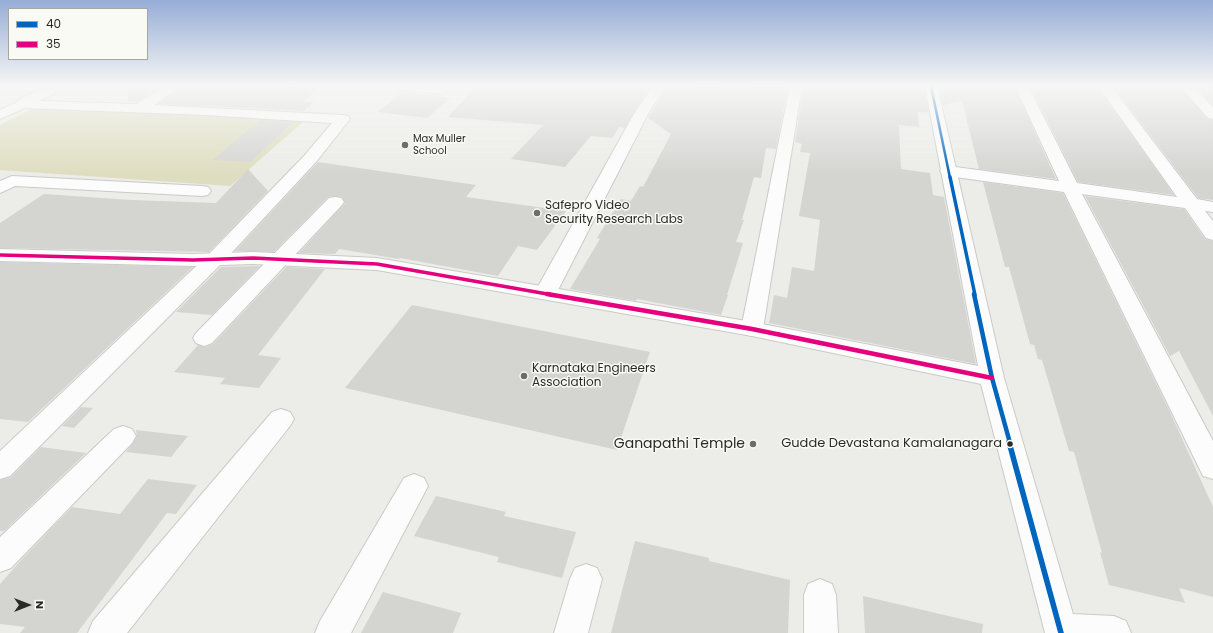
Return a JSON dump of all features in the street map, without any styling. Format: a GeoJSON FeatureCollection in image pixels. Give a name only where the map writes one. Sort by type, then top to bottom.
{"type":"FeatureCollection","features":[{"type":"Feature","properties":{"kind":"street"},"geometry":{"type":"LineString","coordinates":[[0,468],[214,260],[310,159],[343,118],[293,116]]}},
{"type":"Feature","properties":{"kind":"street"},"geometry":{"type":"LineString","coordinates":[[546,292],[640,116]]}},
{"type":"Feature","properties":{"kind":"street"},"geometry":{"type":"LineString","coordinates":[[752,329],[791,116]]}},
{"type":"Feature","properties":{"kind":"street"},"geometry":{"type":"LineString","coordinates":[[938,116],[992,378],[1061,631],[1114,633]]}},
{"type":"Feature","properties":{"kind":"street"},"geometry":{"type":"LineString","coordinates":[[1035,116],[1071,189],[1213,468]]}},
{"type":"Feature","properties":{"kind":"street"},"geometry":{"type":"LineString","coordinates":[[1126,116],[1213,234]]}},
{"type":"Feature","properties":{"kind":"street"},"geometry":{"type":"LineString","coordinates":[[948,171],[1071,189],[1213,207]]}},
{"type":"Feature","properties":{"kind":"street"},"geometry":{"type":"LineString","coordinates":[[0,188],[12,181],[202,191]]}},
{"type":"Feature","properties":{"kind":"street"},"geometry":{"type":"LineString","coordinates":[[204,338],[335,202]]}},
{"type":"Feature","properties":{"kind":"street"},"geometry":{"type":"LineString","coordinates":[[0,255],[214,260],[253,258],[377,264],[546,292],[752,329],[992,378]]}},
{"type":"Feature","properties":{"kind":"street"},"geometry":{"type":"LineString","coordinates":[[105,633],[281,419]]}},
{"type":"Feature","properties":{"kind":"street"},"geometry":{"type":"LineString","coordinates":[[0,558],[123,436]]}},
{"type":"Feature","properties":{"kind":"street"},"geometry":{"type":"LineString","coordinates":[[332,633],[414,486]]}},
{"type":"Feature","properties":{"kind":"street"},"geometry":{"type":"LineString","coordinates":[[571,633],[586,579]]}},
{"type":"Feature","properties":{"kind":"street"},"geometry":{"type":"LineString","coordinates":[[820,596],[821,633]]}},
{"type":"Feature","properties":{"kind":"green space"},"geometry":{"type":"Polygon","coordinates":[[[19,116],[207,116],[304,121],[230,186],[0,170],[0,125],[19,116]]]}},
{"type":"Feature","properties":{"kind":"building"},"geometry":{"type":"Polygon","coordinates":[[[407,116],[430,116],[427,118],[407,116]]]}},
{"type":"Feature","properties":{"kind":"building"},"geometry":{"type":"Polygon","coordinates":[[[449,116],[633,116],[625,128],[619,127],[612,138],[591,136],[565,167],[511,159],[543,125],[448,117],[449,116]]]}},
{"type":"Feature","properties":{"kind":"building"},"geometry":{"type":"Polygon","coordinates":[[[649,116],[782,116],[776,149],[766,148],[761,178],[754,177],[742,220],[744,220],[736,242],[743,243],[721,315],[637,299],[636,301],[570,289],[600,239],[597,238],[621,199],[631,201],[640,186],[643,187],[671,134],[648,118],[649,116]]]}},
{"type":"Feature","properties":{"kind":"building"},"geometry":{"type":"Polygon","coordinates":[[[799,116],[918,116],[919,127],[899,125],[901,169],[930,173],[933,195],[944,197],[976,364],[769,323],[774,295],[787,298],[792,267],[814,271],[820,220],[799,216],[810,153],[800,152],[802,144],[795,142],[799,116]]]}},
{"type":"Feature","properties":{"kind":"building"},"geometry":{"type":"Polygon","coordinates":[[[966,116],[1027,116],[1056,179],[979,169],[966,116]]]}},
{"type":"Feature","properties":{"kind":"building"},"geometry":{"type":"Polygon","coordinates":[[[1045,116],[1118,116],[1174,195],[1078,182],[1045,116]]]}},
{"type":"Feature","properties":{"kind":"building"},"geometry":{"type":"Polygon","coordinates":[[[1135,116],[1204,116],[1207,119],[1213,120],[1213,200],[1198,198],[1135,116]]]}},
{"type":"Feature","properties":{"kind":"building"},"geometry":{"type":"Polygon","coordinates":[[[260,120],[293,122],[250,162],[213,160],[260,120]]]}},
{"type":"Feature","properties":{"kind":"building"},"geometry":{"type":"Polygon","coordinates":[[[318,162],[476,185],[466,197],[566,211],[537,250],[518,246],[498,276],[400,258],[339,249],[335,254],[299,253],[345,203],[342,197],[335,196],[328,197],[274,252],[235,251],[318,162]]]}},
{"type":"Feature","properties":{"kind":"building"},"geometry":{"type":"Polygon","coordinates":[[[248,169],[268,191],[209,252],[0,248],[0,223],[44,194],[131,200],[216,203],[248,169]]]}},
{"type":"Feature","properties":{"kind":"building"},"geometry":{"type":"Polygon","coordinates":[[[983,182],[1063,193],[1169,410],[1213,507],[1213,597],[1179,588],[1185,603],[1109,585],[1100,552],[1102,553],[1074,452],[1069,451],[1042,360],[1038,359],[1034,345],[1030,344],[1009,267],[1005,267],[983,182]]]}},
{"type":"Feature","properties":{"kind":"building"},"geometry":{"type":"Polygon","coordinates":[[[1085,196],[1184,209],[1205,239],[1213,241],[1213,416],[1179,351],[1170,356],[1085,196]]]}},
{"type":"Feature","properties":{"kind":"building"},"geometry":{"type":"Polygon","coordinates":[[[0,262],[193,267],[28,422],[0,419],[0,262]]]}},
{"type":"Feature","properties":{"kind":"building"},"geometry":{"type":"Polygon","coordinates":[[[260,266],[212,315],[176,312],[221,267],[260,266]]]}},
{"type":"Feature","properties":{"kind":"building"},"geometry":{"type":"Polygon","coordinates":[[[286,267],[325,269],[258,355],[281,358],[259,388],[220,384],[225,378],[174,372],[198,345],[205,347],[213,344],[286,267]]]}},
{"type":"Feature","properties":{"kind":"building"},"geometry":{"type":"Polygon","coordinates":[[[412,305],[650,352],[617,450],[345,388],[412,305]]]}},
{"type":"Feature","properties":{"kind":"building"},"geometry":{"type":"Polygon","coordinates":[[[81,407],[93,408],[74,428],[62,426],[81,407]]]}},
{"type":"Feature","properties":{"kind":"building"},"geometry":{"type":"Polygon","coordinates":[[[136,430],[188,436],[171,457],[126,452],[137,437],[136,430]]]}},
{"type":"Feature","properties":{"kind":"building"},"geometry":{"type":"Polygon","coordinates":[[[41,447],[86,453],[4,531],[0,531],[0,480],[11,477],[41,447]]]}},
{"type":"Feature","properties":{"kind":"building"},"geometry":{"type":"Polygon","coordinates":[[[148,479],[197,485],[176,514],[167,513],[77,633],[20,633],[25,627],[0,624],[0,584],[72,507],[120,514],[148,479]]]}},
{"type":"Feature","properties":{"kind":"building"},"geometry":{"type":"Polygon","coordinates":[[[436,496],[506,512],[504,516],[576,532],[562,578],[497,562],[499,557],[414,536],[436,496]]]}},
{"type":"Feature","properties":{"kind":"building"},"geometry":{"type":"Polygon","coordinates":[[[635,541],[709,558],[709,561],[790,580],[788,633],[611,633],[635,541]]]}},
{"type":"Feature","properties":{"kind":"building"},"geometry":{"type":"Polygon","coordinates":[[[383,592],[461,613],[453,633],[361,633],[383,592]]]}},
{"type":"Feature","properties":{"kind":"building"},"geometry":{"type":"Polygon","coordinates":[[[863,596],[983,624],[982,633],[865,633],[863,596]]]}},
{"type":"Feature","properties":{"kind":"transit line","name":"40"},"geometry":{"type":"LineString","coordinates":[[937,116],[992,378],[1061,633]]}},
{"type":"Feature","properties":{"kind":"transit line","name":"35"},"geometry":{"type":"LineString","coordinates":[[0,255],[193,260],[253,258],[377,264],[752,329],[992,378]]}},
{"type":"Feature","properties":{"kind":"place","name":"Max Muller School"},"geometry":{"type":"Point","coordinates":[405,145]}},
{"type":"Feature","properties":{"kind":"place","name":"Safepro Video Security Research Labs"},"geometry":{"type":"Point","coordinates":[537,213]}},
{"type":"Feature","properties":{"kind":"place","name":"Karnataka Engineers Association"},"geometry":{"type":"Point","coordinates":[524,376]}},
{"type":"Feature","properties":{"kind":"place","name":"Ganapathi Temple"},"geometry":{"type":"Point","coordinates":[753,444]}},
{"type":"Feature","properties":{"kind":"place","name":"Gudde Devastana Kamalanagara"},"geometry":{"type":"Point","coordinates":[1010,444]}}]}
